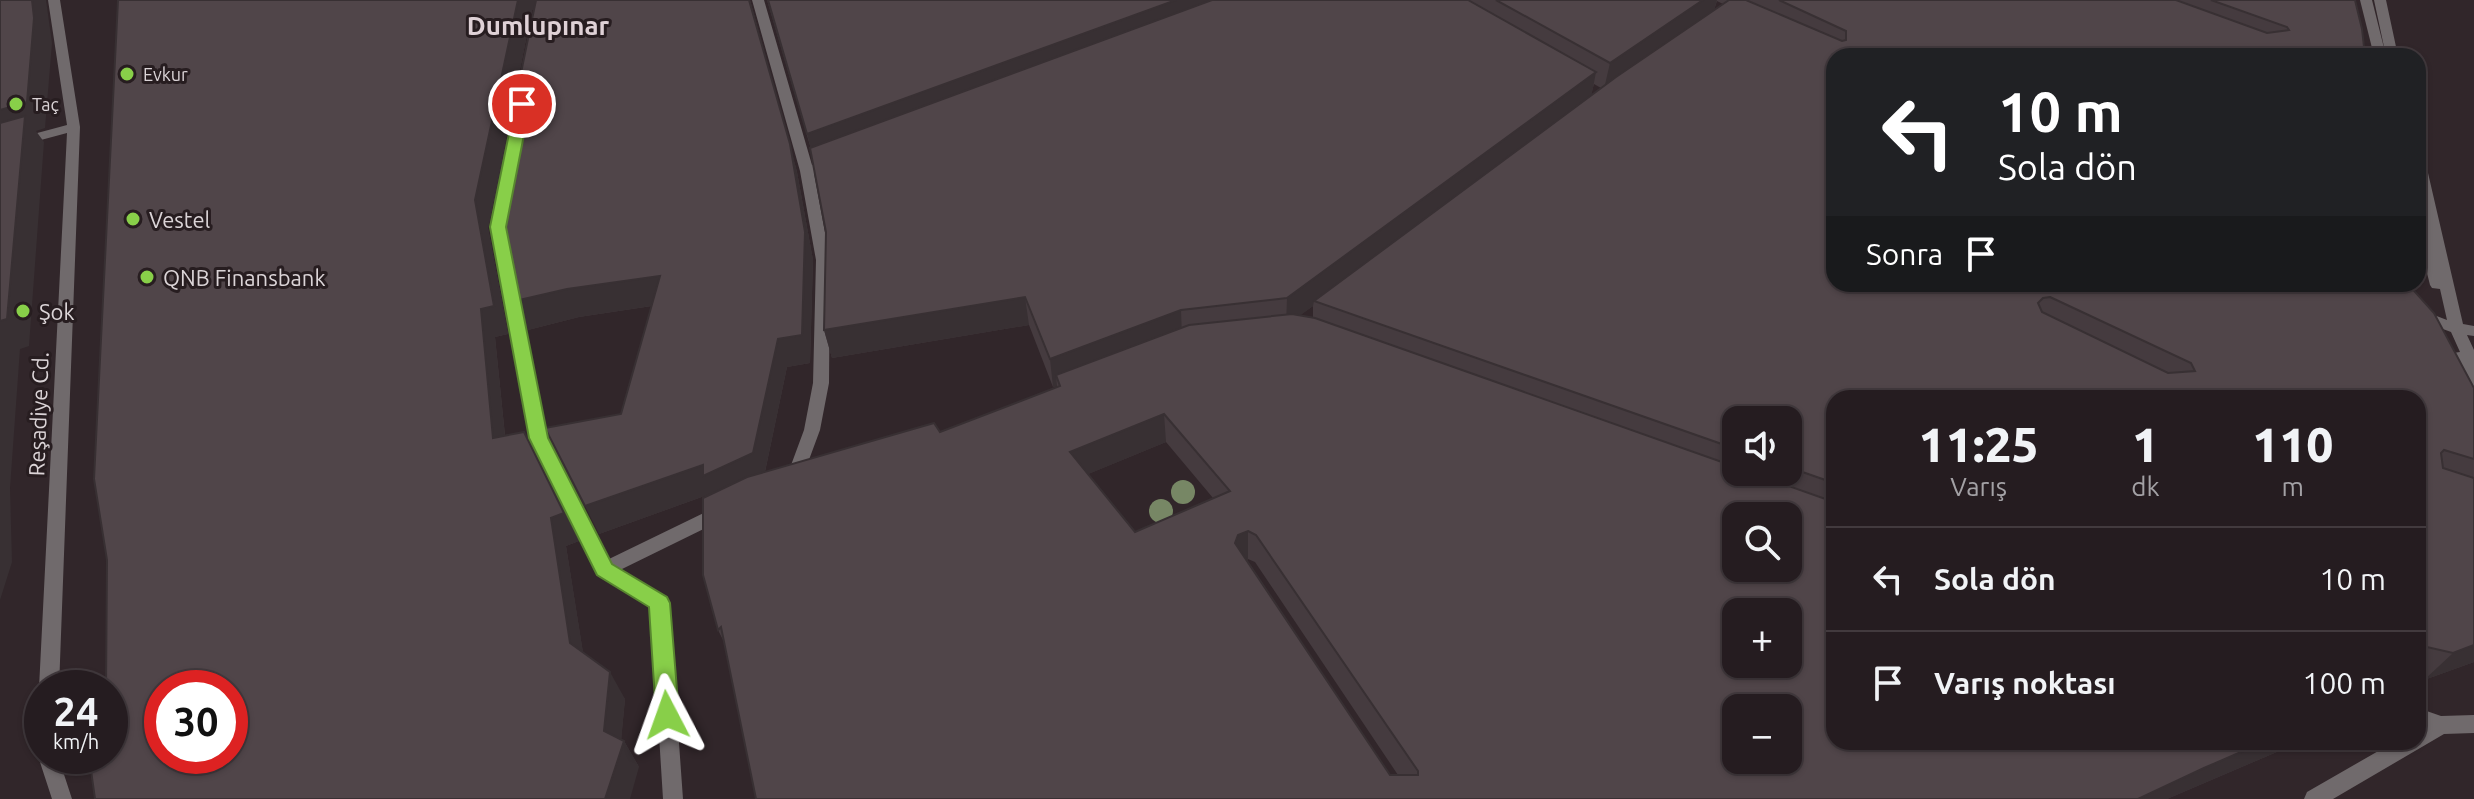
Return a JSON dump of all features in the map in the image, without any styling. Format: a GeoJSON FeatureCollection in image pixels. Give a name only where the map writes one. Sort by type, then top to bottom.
{"type":"FeatureCollection","features":[{"type":"Feature","properties":{"kind":"street","name":"Reşadiye Cd."},"geometry":{"type":"LineString","coordinates":[[50,670],[74,127],[54,0]]}},
{"type":"Feature","properties":{"kind":"street"},"geometry":{"type":"LineString","coordinates":[[758,0],[807,171],[823,260],[821,383],[812,430],[796,477]]}},
{"type":"Feature","properties":{"kind":"street"},"geometry":{"type":"LineString","coordinates":[[2366,0],[2378,48]]}},
{"type":"Feature","properties":{"kind":"street"},"geometry":{"type":"LineString","coordinates":[[2380,0],[2390,48]]}},
{"type":"Feature","properties":{"kind":"street"},"geometry":{"type":"LineString","coordinates":[[0,147],[74,127]]}},
{"type":"Feature","properties":{"kind":"street"},"geometry":{"type":"LineString","coordinates":[[807,171],[851,155]]}},
{"type":"Feature","properties":{"kind":"street"},"geometry":{"type":"LineString","coordinates":[[507,181],[498,227],[539,438],[605,569],[660,603],[673,799]]}},
{"type":"Feature","properties":{"kind":"street"},"geometry":{"type":"LineString","coordinates":[[2426,200],[2451,327],[2451,342],[2474,387]]}},
{"type":"Feature","properties":{"kind":"street"},"geometry":{"type":"LineString","coordinates":[[2426,238],[2451,327],[2474,367]]}},
{"type":"Feature","properties":{"kind":"street"},"geometry":{"type":"LineString","coordinates":[[2405,308],[2451,327],[2474,331]]}},
{"type":"Feature","properties":{"kind":"street"},"geometry":{"type":"LineString","coordinates":[[605,569],[741,503]]}},
{"type":"Feature","properties":{"kind":"street"},"geometry":{"type":"LineString","coordinates":[[2426,720],[2441,725],[2474,724]]}},
{"type":"Feature","properties":{"kind":"street"},"geometry":{"type":"LineString","coordinates":[[2426,733],[2441,725]]}},
{"type":"Feature","properties":{"kind":"street"},"geometry":{"type":"LineString","coordinates":[[2314,799],[2398,750]]}},
{"type":"Feature","properties":{"kind":"street"},"geometry":{"type":"LineString","coordinates":[[54,774],[62,799]]}},
{"type":"Feature","properties":{"kind":"building"},"geometry":{"type":"Polygon","coordinates":[[[0,0],[32,0],[34,18],[27,102],[0,110],[0,0]]]}},
{"type":"Feature","properties":{"kind":"building"},"geometry":{"type":"Polygon","coordinates":[[[118,0],[518,0],[475,200],[494,306],[481,309],[493,438],[524,432],[564,513],[551,518],[570,643],[610,672],[604,731],[624,741],[605,799],[95,799],[92,774],[128,774],[128,670],[106,670],[107,560],[94,479],[118,0]]]}},
{"type":"Feature","properties":{"kind":"building"},"geometry":{"type":"Polygon","coordinates":[[[536,0],[749,0],[790,144],[805,232],[802,335],[778,339],[753,453],[703,476],[703,465],[585,506],[545,428],[621,414],[660,276],[567,289],[515,301],[495,199],[536,0]]]}},
{"type":"Feature","properties":{"kind":"building"},"geometry":{"type":"Polygon","coordinates":[[[768,0],[1176,0],[807,134],[768,0]]]}},
{"type":"Feature","properties":{"kind":"building"},"geometry":{"type":"Polygon","coordinates":[[[1212,0],[1468,0],[1596,72],[1287,298],[1181,310],[1050,359],[1025,297],[824,330],[826,232],[810,148],[1212,0]]]}},
{"type":"Feature","properties":{"kind":"building"},"geometry":{"type":"Polygon","coordinates":[[[1496,0],[1703,0],[1610,63],[1496,0]]]}},
{"type":"Feature","properties":{"kind":"building"},"geometry":{"type":"Polygon","coordinates":[[[1729,0],[1746,0],[1842,41],[1846,40],[1846,31],[1779,0],[2176,0],[2267,33],[2289,30],[2211,0],[2355,0],[2364,48],[1826,48],[1826,292],[2415,292],[2434,313],[2474,388],[2474,459],[2444,450],[2441,453],[2443,468],[2474,478],[2474,645],[2453,653],[2426,647],[2426,390],[1826,390],[1826,480],[1802,472],[1802,406],[1722,406],[1722,444],[1314,301],[1616,77],[1729,0]],[[2050,297],[2038,303],[2042,312],[2168,373],[2195,371],[2191,363],[2050,297]]]}},
{"type":"Feature","properties":{"kind":"building"},"geometry":{"type":"Polygon","coordinates":[[[25,116],[7,319],[0,321],[0,123],[25,116]]]}},
{"type":"Feature","properties":{"kind":"building"},"geometry":{"type":"Polygon","coordinates":[[[1292,314],[1315,318],[1722,462],[1722,486],[1789,486],[1826,499],[1826,750],[2246,750],[2138,799],[756,799],[721,627],[718,630],[703,575],[703,498],[747,477],[934,423],[940,432],[1060,386],[1056,375],[1189,325],[1292,314]],[[1164,414],[1070,452],[1135,532],[1230,491],[1164,414]],[[1248,531],[1238,535],[1235,543],[1390,775],[1418,775],[1256,535],[1248,531]]]}},
{"type":"Feature","properties":{"kind":"place","name":"Evkur"},"geometry":{"type":"Point","coordinates":[127,74]}},
{"type":"Feature","properties":{"kind":"place","name":"Taç"},"geometry":{"type":"Point","coordinates":[16,104]}},
{"type":"Feature","properties":{"kind":"place","name":"Vestel"},"geometry":{"type":"Point","coordinates":[133,219]}},
{"type":"Feature","properties":{"kind":"place","name":"QNB Finansbank"},"geometry":{"type":"Point","coordinates":[147,277]}},
{"type":"Feature","properties":{"kind":"place","name":"Şok"},"geometry":{"type":"Point","coordinates":[23,311]}},
{"type":"Feature","properties":{"kind":"district","name":"Dumlupınar"},"geometry":{"type":"Point","coordinates":[538,25]}},
{"type":"Feature","properties":{"kind":"route"},"geometry":{"type":"LineString","coordinates":[[522,104],[498,227],[539,438],[605,569],[660,603],[667,715]]}}]}
